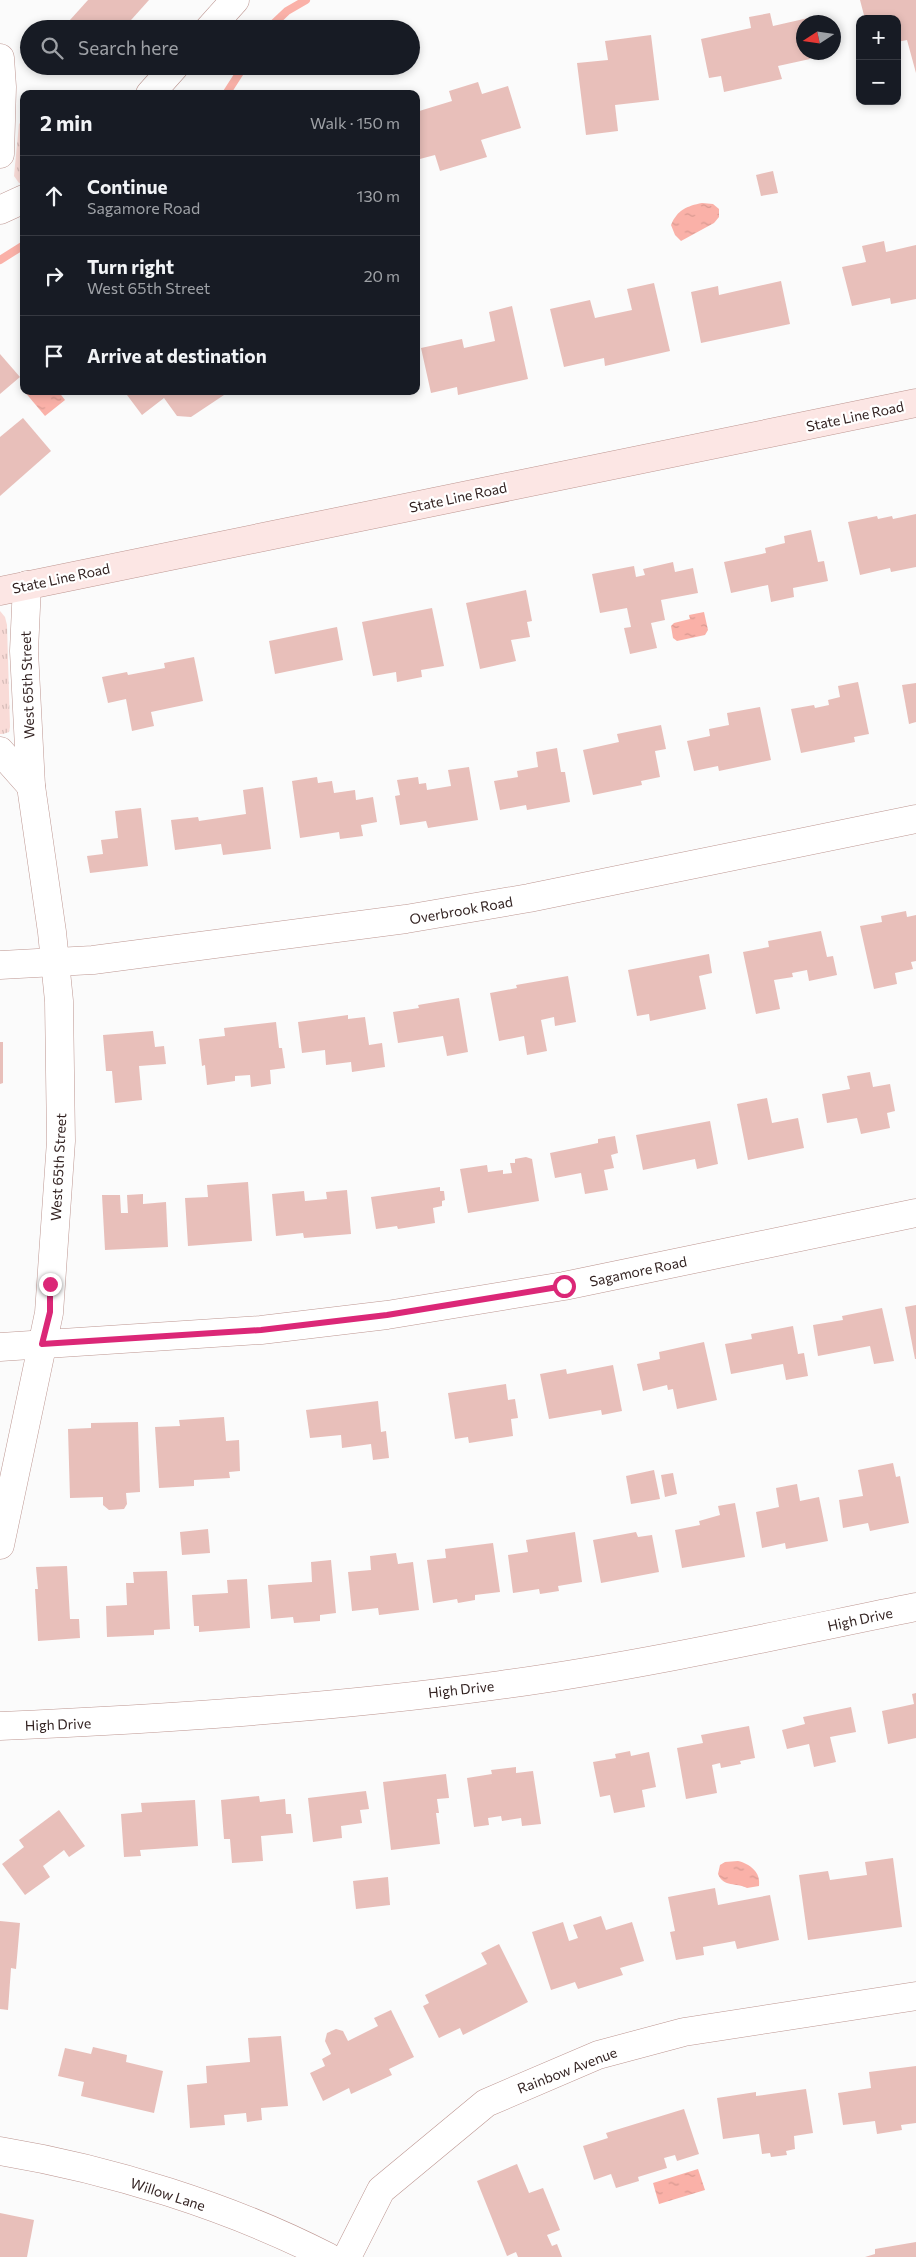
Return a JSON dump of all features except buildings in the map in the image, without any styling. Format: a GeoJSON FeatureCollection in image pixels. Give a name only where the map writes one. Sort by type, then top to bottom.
{"type":"FeatureCollection","features":[{"type":"Feature","properties":{"kind":"main road","name":"State Line Road"},"geometry":{"type":"LineString","coordinates":[[0,591],[916,403]]}},
{"type":"Feature","properties":{"kind":"street"},"geometry":{"type":"LineString","coordinates":[[217,20],[235,0]]}},
{"type":"Feature","properties":{"kind":"street"},"geometry":{"type":"LineString","coordinates":[[0,58],[13,93],[0,154]]}},
{"type":"Feature","properties":{"kind":"street"},"geometry":{"type":"LineString","coordinates":[[154,90],[167,75]]}},
{"type":"Feature","properties":{"kind":"street"},"geometry":{"type":"LineString","coordinates":[[0,210],[20,201]]}},
{"type":"Feature","properties":{"kind":"street","name":"West 65th Street"},"geometry":{"type":"LineString","coordinates":[[0,1545],[50,1312],[61,1141],[59,1001],[31,786],[24,651],[27,585]]}},
{"type":"Feature","properties":{"kind":"street"},"geometry":{"type":"LineString","coordinates":[[0,751],[31,786]]}},
{"type":"Feature","properties":{"kind":"street","name":"Overbrook Road"},"geometry":{"type":"LineString","coordinates":[[0,965],[55,963],[133,955],[406,919],[538,896],[916,819]]}},
{"type":"Feature","properties":{"kind":"street","name":"Sagamore Road"},"geometry":{"type":"LineString","coordinates":[[0,1347],[261,1330],[387,1315],[564,1286],[916,1213]]}},
{"type":"Feature","properties":{"kind":"street","name":"High Drive"},"geometry":{"type":"LineString","coordinates":[[0,1726],[103,1722],[260,1711],[500,1685],[672,1657],[916,1607]]}},
{"type":"Feature","properties":{"kind":"street","name":"Rainbow Avenue"},"geometry":{"type":"LineString","coordinates":[[347,2257],[381,2190],[486,2103],[598,2055],[684,2032],[916,1996]]}},
{"type":"Feature","properties":{"kind":"street","name":"Willow Lane"},"geometry":{"type":"LineString","coordinates":[[0,2151],[98,2172],[167,2192],[272,2230],[328,2257]]}},
{"type":"Feature","properties":{"kind":"green space"},"geometry":{"type":"Polygon","coordinates":[[[20,123],[19,183],[14,176],[20,123]]]}},
{"type":"Feature","properties":{"kind":"green space"},"geometry":{"type":"Polygon","coordinates":[[[0,611],[5,617],[7,625],[10,727],[9,732],[3,734],[0,734],[0,611]]]}},
{"type":"Feature","properties":{"kind":"water"},"geometry":{"type":"Polygon","coordinates":[[[702,203],[713,204],[719,209],[719,217],[714,223],[681,241],[675,235],[671,225],[673,220],[679,212],[702,203]]]}},
{"type":"Feature","properties":{"kind":"water"},"geometry":{"type":"Polygon","coordinates":[[[27,395],[61,395],[65,400],[45,416],[27,395]]]}},
{"type":"Feature","properties":{"kind":"water"},"geometry":{"type":"Polygon","coordinates":[[[704,612],[708,630],[705,635],[677,641],[673,638],[671,626],[674,623],[690,619],[689,615],[704,612]]]}},
{"type":"Feature","properties":{"kind":"water"},"geometry":{"type":"Polygon","coordinates":[[[738,1861],[754,1869],[758,1877],[759,1886],[747,1888],[727,1883],[721,1878],[718,1874],[720,1865],[725,1862],[738,1861]]]}},
{"type":"Feature","properties":{"kind":"water"},"geometry":{"type":"Polygon","coordinates":[[[698,2169],[705,2190],[659,2204],[653,2183],[698,2169]]]}},
{"type":"Feature","properties":{"kind":"waterway"},"geometry":{"type":"LineString","coordinates":[[278,20],[287,11],[306,0]]}},
{"type":"Feature","properties":{"kind":"waterway"},"geometry":{"type":"LineString","coordinates":[[229,90],[238,75]]}},
{"type":"Feature","properties":{"kind":"waterway"},"geometry":{"type":"LineString","coordinates":[[0,260],[20,248]]}},
{"type":"Feature","properties":{"kind":"route"},"geometry":{"type":"LineString","coordinates":[[50,1284],[50,1312],[42,1344],[261,1330],[387,1315],[564,1286]]}}]}
